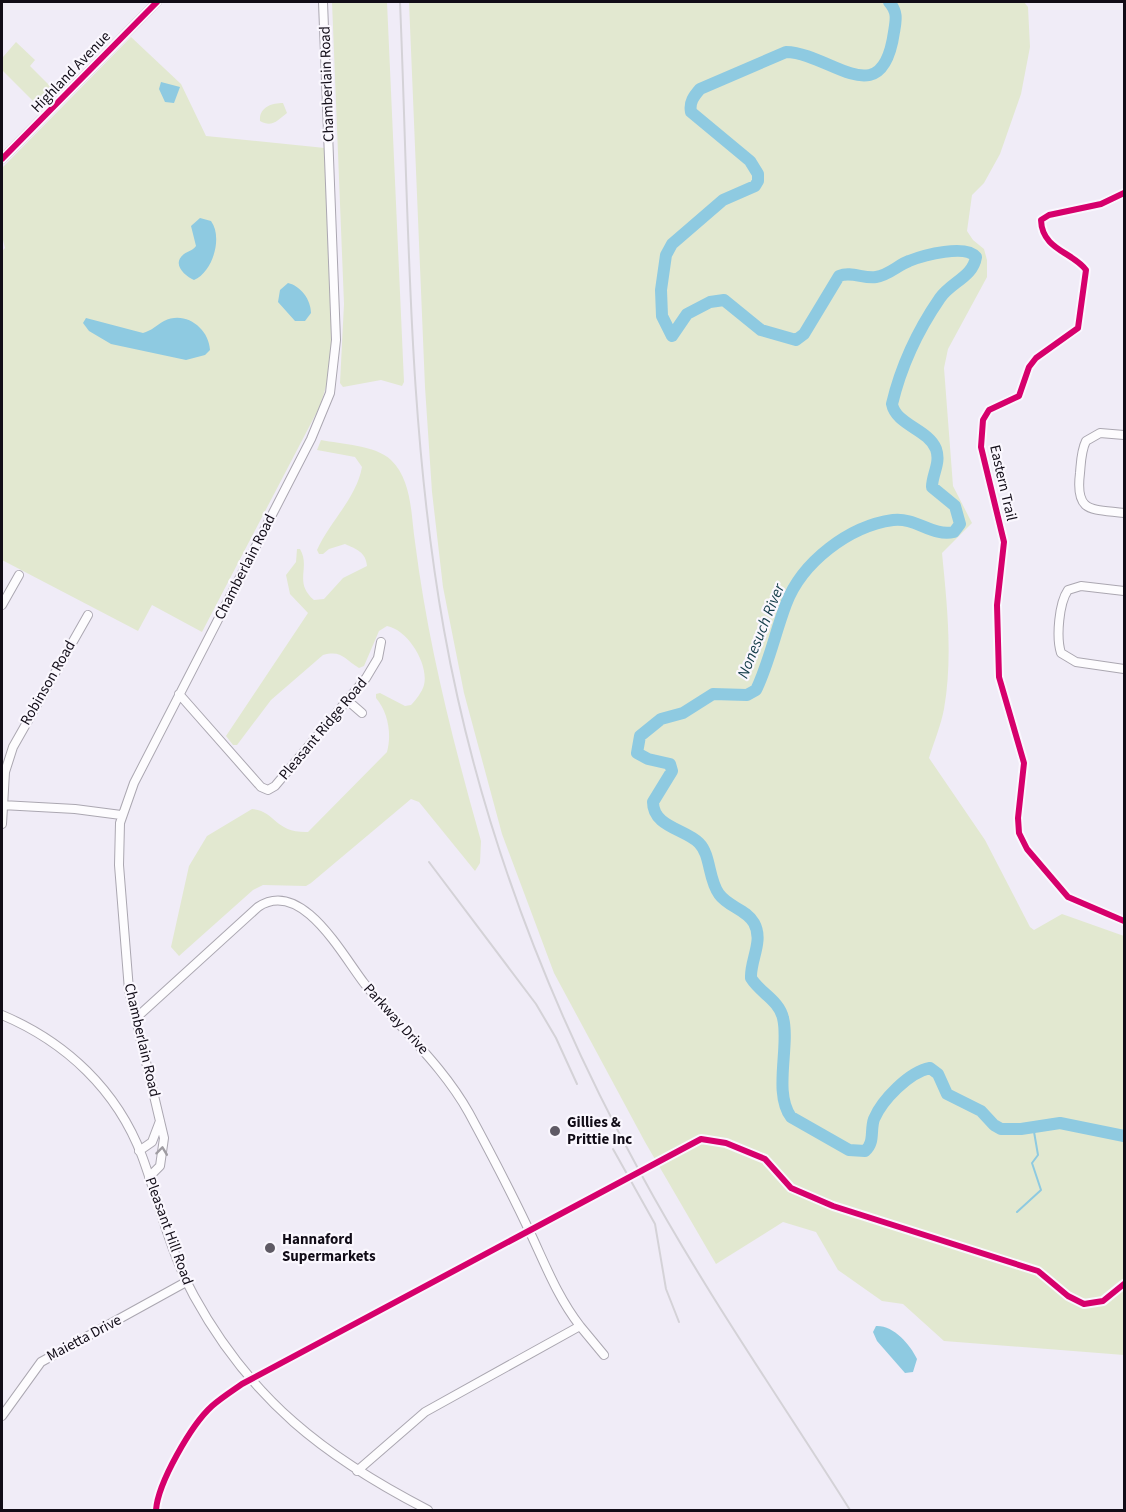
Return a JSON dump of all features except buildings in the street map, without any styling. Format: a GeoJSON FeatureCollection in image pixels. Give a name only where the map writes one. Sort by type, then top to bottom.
{"type":"FeatureCollection","features":[{"type":"Feature","properties":{"kind":"street","name":"Highland Avenue"},"geometry":{"type":"LineString","coordinates":[[2,159],[158,2]]}},
{"type":"Feature","properties":{"kind":"street","name":"Chamberlain Road"},"geometry":{"type":"LineString","coordinates":[[149,1176],[159,1169],[164,1138],[129,990],[123,934],[119,849],[121,815],[134,783],[318,425],[333,381],[336,340],[323,2]]}},
{"type":"Feature","properties":{"kind":"street"},"geometry":{"type":"LineString","coordinates":[[1125,435],[1100,433],[1086,441],[1078,489],[1081,501],[1089,508],[1125,513]]}},
{"type":"Feature","properties":{"kind":"street"},"geometry":{"type":"LineString","coordinates":[[2,605],[19,575]]}},
{"type":"Feature","properties":{"kind":"street"},"geometry":{"type":"LineString","coordinates":[[1125,591],[1072,587],[1063,599],[1059,643],[1061,653],[1071,660],[1125,669]]}},
{"type":"Feature","properties":{"kind":"street","name":"Robinson Road"},"geometry":{"type":"LineString","coordinates":[[2,824],[6,772],[13,747],[88,615]]}},
{"type":"Feature","properties":{"kind":"street","name":"Pleasant Ridge Road"},"geometry":{"type":"LineString","coordinates":[[179,694],[261,787],[268,790],[275,786],[373,668],[381,642]]}},
{"type":"Feature","properties":{"kind":"street"},"geometry":{"type":"LineString","coordinates":[[347,700],[362,713]]}},
{"type":"Feature","properties":{"kind":"street"},"geometry":{"type":"LineString","coordinates":[[2,805],[75,809],[121,815]]}},
{"type":"Feature","properties":{"kind":"street","name":"Parkway Drive"},"geometry":{"type":"LineString","coordinates":[[136,1018],[258,908],[274,900],[287,900],[300,905],[321,927],[393,1020],[449,1080],[506,1182],[550,1279],[580,1326],[604,1355]]}},
{"type":"Feature","properties":{"kind":"street","name":"Pleasant Hill Road"},"geometry":{"type":"LineString","coordinates":[[2,1015],[46,1037],[82,1066],[116,1107],[140,1150],[186,1282],[225,1347],[258,1389],[320,1444],[357,1471],[428,1510]]}},
{"type":"Feature","properties":{"kind":"street"},"geometry":{"type":"LineString","coordinates":[[140,1150],[152,1143],[160,1120]]}},
{"type":"Feature","properties":{"kind":"street","name":"Maietta Drive"},"geometry":{"type":"LineString","coordinates":[[2,1416],[41,1362],[186,1282]]}},
{"type":"Feature","properties":{"kind":"street"},"geometry":{"type":"LineString","coordinates":[[357,1471],[425,1412],[580,1326]]}},
{"type":"Feature","properties":{"kind":"green space"},"geometry":{"type":"Polygon","coordinates":[[[332,2],[387,2],[404,382],[402,386],[381,380],[343,387],[340,383],[344,304],[332,2]]]}},
{"type":"Feature","properties":{"kind":"green space"},"geometry":{"type":"Polygon","coordinates":[[[409,2],[1024,2],[1028,7],[1030,47],[1021,94],[1000,154],[984,183],[972,195],[967,231],[973,240],[984,249],[987,260],[987,277],[948,349],[944,368],[953,486],[972,523],[942,553],[948,631],[947,690],[943,715],[929,758],[985,840],[1030,927],[1034,930],[1062,914],[1124,936],[1124,1355],[944,1341],[903,1304],[882,1301],[838,1270],[816,1232],[783,1222],[716,1264],[645,1142],[554,973],[502,834],[464,693],[443,587],[432,492],[425,387],[409,2]]]}},
{"type":"Feature","properties":{"kind":"green space"},"geometry":{"type":"Polygon","coordinates":[[[131,37],[181,84],[206,136],[325,148],[332,347],[330,374],[320,406],[202,632],[152,605],[138,631],[2,560],[2,251],[5,248],[2,236],[2,168],[131,37]]]}},
{"type":"Feature","properties":{"kind":"green space"},"geometry":{"type":"Polygon","coordinates":[[[16,42],[35,60],[30,66],[52,88],[36,104],[2,70],[3,57],[16,42]]]}},
{"type":"Feature","properties":{"kind":"green space"},"geometry":{"type":"Polygon","coordinates":[[[283,103],[287,113],[281,118],[268,124],[260,121],[264,109],[283,103]]]}},
{"type":"Feature","properties":{"kind":"green space"},"geometry":{"type":"Polygon","coordinates":[[[321,440],[376,451],[391,460],[403,477],[409,498],[420,580],[434,655],[451,730],[481,841],[480,863],[475,871],[419,802],[411,799],[311,883],[306,886],[263,885],[253,890],[179,956],[171,947],[189,866],[207,836],[252,809],[266,814],[288,829],[308,832],[387,752],[388,724],[376,694],[380,693],[405,706],[411,705],[419,696],[424,685],[423,667],[415,649],[402,634],[387,626],[379,631],[364,666],[359,668],[339,655],[323,655],[271,700],[237,745],[233,745],[226,736],[308,613],[290,594],[286,575],[296,562],[297,549],[300,549],[303,556],[304,587],[314,600],[324,599],[343,578],[367,566],[365,557],[357,549],[345,544],[329,549],[323,554],[319,554],[317,550],[349,500],[362,467],[355,457],[317,450],[321,440]]]}},
{"type":"Feature","properties":{"kind":"water"},"geometry":{"type":"Polygon","coordinates":[[[161,82],[180,87],[174,103],[165,102],[159,89],[161,82]]]}},
{"type":"Feature","properties":{"kind":"water"},"geometry":{"type":"Polygon","coordinates":[[[200,218],[211,221],[216,236],[216,245],[206,270],[194,280],[183,273],[179,262],[184,254],[196,246],[191,226],[200,218]]]}},
{"type":"Feature","properties":{"kind":"water"},"geometry":{"type":"Polygon","coordinates":[[[288,283],[301,290],[307,299],[311,313],[305,321],[295,321],[278,302],[280,290],[288,283]]]}},
{"type":"Feature","properties":{"kind":"water"},"geometry":{"type":"Polygon","coordinates":[[[86,318],[143,333],[172,318],[188,320],[201,328],[209,342],[210,350],[205,355],[186,360],[111,344],[89,331],[83,323],[86,318]]]}},
{"type":"Feature","properties":{"kind":"water"},"geometry":{"type":"Polygon","coordinates":[[[876,1326],[895,1332],[910,1347],[917,1359],[913,1372],[905,1373],[877,1341],[873,1332],[876,1326]]]}},
{"type":"Feature","properties":{"kind":"waterway","name":"Nonesuch River"},"geometry":{"type":"LineString","coordinates":[[889,2],[895,13],[895,28],[888,57],[878,71],[866,76],[852,74],[803,55],[786,52],[700,89],[696,94],[691,102],[691,112],[750,161],[758,174],[758,181],[755,186],[723,200],[672,244],[666,255],[661,290],[662,316],[672,336],[687,314],[710,302],[724,300],[761,330],[796,340],[804,334],[839,276],[848,274],[876,277],[924,256],[954,251],[971,253],[976,257],[971,270],[945,292],[924,323],[905,362],[892,404],[899,417],[926,436],[936,449],[937,464],[932,487],[955,506],[960,524],[954,532],[946,533],[909,521],[893,520],[860,530],[829,548],[803,574],[793,589],[756,690],[747,695],[713,694],[683,713],[661,719],[640,736],[637,753],[648,759],[670,764],[672,771],[653,802],[654,810],[664,822],[699,843],[706,854],[715,888],[727,902],[751,918],[757,930],[758,937],[751,978],[778,1006],[783,1018],[785,1042],[782,1083],[786,1107],[791,1117],[849,1150],[865,1151],[871,1140],[874,1119],[883,1104],[905,1081],[930,1068],[938,1074],[947,1094],[981,1111],[1001,1129],[1021,1129],[1060,1123],[1124,1136]]}},
{"type":"Feature","properties":{"kind":"waterway"},"geometry":{"type":"LineString","coordinates":[[1017,1212],[1041,1190],[1032,1163],[1038,1155],[1033,1126]]}},
{"type":"Feature","properties":{"kind":"railway"},"geometry":{"type":"LineString","coordinates":[[400,2],[408,238],[416,395],[423,474],[444,630],[458,701],[476,771],[520,910],[547,978],[607,1110],[665,1217],[716,1302],[850,1510]]}},
{"type":"Feature","properties":{"kind":"railway"},"geometry":{"type":"LineString","coordinates":[[429,862],[536,1004],[556,1038],[577,1084]]}},
{"type":"Feature","properties":{"kind":"railway"},"geometry":{"type":"LineString","coordinates":[[613,1149],[655,1224],[666,1289],[679,1322]]}},
{"type":"Feature","properties":{"kind":"cycle path"},"geometry":{"type":"LineString","coordinates":[[2,159],[157,2]]}},
{"type":"Feature","properties":{"kind":"cycle path","name":"Eastern Trail"},"geometry":{"type":"LineString","coordinates":[[1124,193],[1101,204],[1049,215],[1041,220],[1043,230],[1052,244],[1086,270],[1078,328],[1036,358],[1029,367],[1019,396],[989,410],[983,420],[981,447],[1004,542],[997,605],[999,677],[1024,763],[1018,818],[1019,833],[1027,849],[1068,897],[1124,921]]}},
{"type":"Feature","properties":{"kind":"cycle path"},"geometry":{"type":"LineString","coordinates":[[156,1510],[169,1470],[195,1426],[212,1406],[242,1384],[701,1139],[726,1143],[765,1159],[791,1188],[833,1206],[1038,1271],[1068,1296],[1084,1304],[1103,1301],[1124,1284]]}},
{"type":"Feature","properties":{"kind":"place","name":"Gillies & Prittie Inc"},"geometry":{"type":"Point","coordinates":[555,1131]}},
{"type":"Feature","properties":{"kind":"place","name":"Hannaford Supermarkets"},"geometry":{"type":"Point","coordinates":[270,1248]}}]}
